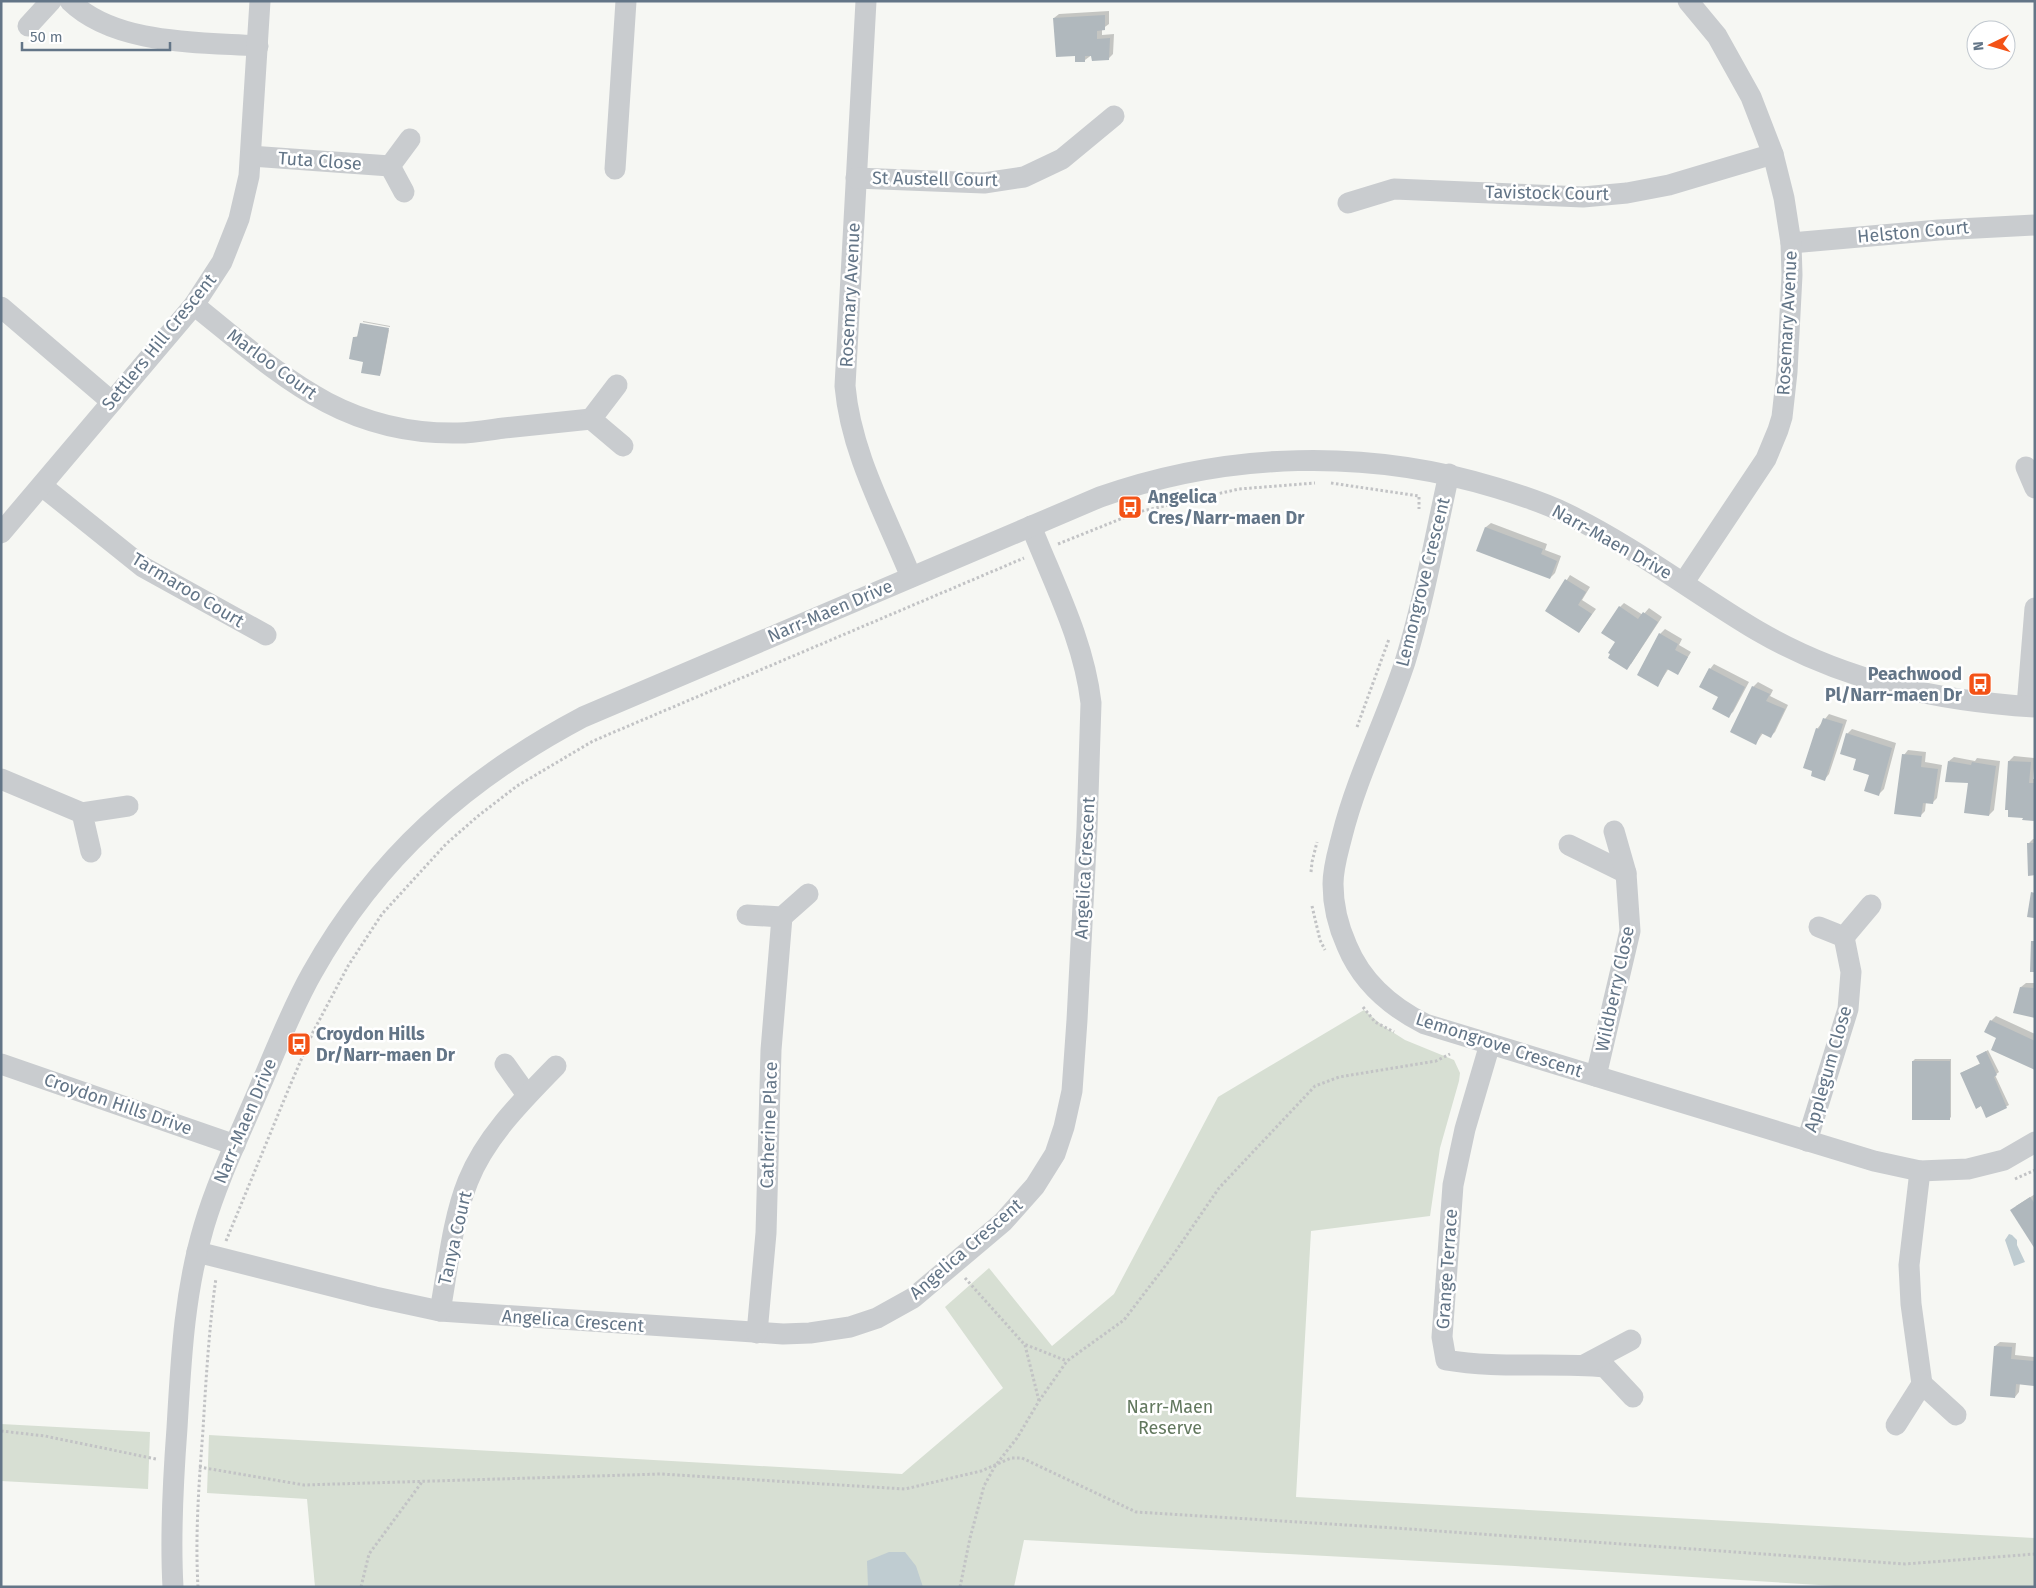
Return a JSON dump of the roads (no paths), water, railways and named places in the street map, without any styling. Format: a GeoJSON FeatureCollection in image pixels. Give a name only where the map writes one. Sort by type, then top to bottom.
{"type":"FeatureCollection","features":[{"type":"Feature","properties":{"kind":"street"},"geometry":{"type":"LineString","coordinates":[[28,26],[51,1]]}},
{"type":"Feature","properties":{"kind":"street"},"geometry":{"type":"LineString","coordinates":[[70,1],[78,9],[97,20],[137,34],[175,41],[258,46]]}},
{"type":"Feature","properties":{"kind":"street","name":"Settlers Hill Crescent"},"geometry":{"type":"LineString","coordinates":[[1,533],[194,305],[211,282],[232,241],[245,197],[251,156],[260,1]]}},
{"type":"Feature","properties":{"kind":"street"},"geometry":{"type":"LineString","coordinates":[[616,170],[626,1]]}},
{"type":"Feature","properties":{"kind":"street","name":"Rosemary Avenue"},"geometry":{"type":"LineString","coordinates":[[866,1],[846,366],[847,407],[855,443],[911,577]]}},
{"type":"Feature","properties":{"kind":"street","name":"Rosemary Avenue"},"geometry":{"type":"LineString","coordinates":[[1684,582],[1766,459],[1778,430],[1782,417],[1787,372],[1792,275],[1791,243],[1780,175],[1773,154],[1751,97],[1717,36],[1688,1]]}},
{"type":"Feature","properties":{"kind":"street","name":"St Austell Court"},"geometry":{"type":"LineString","coordinates":[[856,178],[984,183],[1024,177],[1062,159],[1114,116]]}},
{"type":"Feature","properties":{"kind":"street"},"geometry":{"type":"LineString","coordinates":[[404,192],[390,166],[410,139]]}},
{"type":"Feature","properties":{"kind":"street","name":"Tavistock Court"},"geometry":{"type":"LineString","coordinates":[[1348,203],[1394,189],[1583,197],[1627,193],[1669,186],[1773,154]]}},
{"type":"Feature","properties":{"kind":"street","name":"Tuta Close"},"geometry":{"type":"LineString","coordinates":[[251,156],[390,166]]}},
{"type":"Feature","properties":{"kind":"street","name":"Helston Court"},"geometry":{"type":"LineString","coordinates":[[1791,243],[2035,224]]}},
{"type":"Feature","properties":{"kind":"street","name":"Marloo Court"},"geometry":{"type":"LineString","coordinates":[[194,305],[289,380],[310,394],[354,416],[378,424],[430,433],[460,433],[591,419]]}},
{"type":"Feature","properties":{"kind":"street"},"geometry":{"type":"LineString","coordinates":[[1,307],[112,402]]}},
{"type":"Feature","properties":{"kind":"street"},"geometry":{"type":"LineString","coordinates":[[617,385],[591,419],[623,446]]}},
{"type":"Feature","properties":{"kind":"street","name":"Narr-Maen Drive"},"geometry":{"type":"LineString","coordinates":[[173,1587],[172,1522],[174,1463],[184,1324],[197,1252],[213,1198],[279,1042],[311,975],[327,948],[357,904],[381,874],[428,824],[456,799],[517,754],[583,717],[1031,526],[1126,488],[1166,477],[1236,464],[1297,460],[1361,461],[1449,474],[1514,493],[1564,512],[1642,555],[1758,630],[1791,649],[1837,668],[1917,693],[1956,700],[2031,706]]}},
{"type":"Feature","properties":{"kind":"street"},"geometry":{"type":"LineString","coordinates":[[2026,467],[2035,488]]}},
{"type":"Feature","properties":{"kind":"street","name":"Lemongrove Crescent"},"geometry":{"type":"LineString","coordinates":[[1449,474],[1416,626],[1404,664],[1348,811],[1334,866],[1334,901],[1339,926],[1350,954],[1361,972],[1390,1003],[1425,1024],[1874,1161],[1920,1171],[1968,1169],[2004,1160],[2035,1142]]}},
{"type":"Feature","properties":{"kind":"street","name":"Tarmaroo Court"},"geometry":{"type":"LineString","coordinates":[[42,486],[143,567],[266,636]]}},
{"type":"Feature","properties":{"kind":"street","name":"Angelica Crescent"},"geometry":{"type":"LineString","coordinates":[[197,1252],[440,1311],[757,1333],[810,1333],[850,1327],[877,1318],[913,1298],[954,1265],[1003,1222],[1036,1186],[1058,1145],[1072,1091],[1084,895],[1091,703],[1089,682],[1081,651],[1031,526]]}},
{"type":"Feature","properties":{"kind":"street"},"geometry":{"type":"LineString","coordinates":[[2031,706],[2035,608]]}},
{"type":"Feature","properties":{"kind":"street"},"geometry":{"type":"LineString","coordinates":[[1,779],[82,813],[128,806]]}},
{"type":"Feature","properties":{"kind":"street"},"geometry":{"type":"LineString","coordinates":[[82,813],[91,852]]}},
{"type":"Feature","properties":{"kind":"street","name":"Wildberry Close"},"geometry":{"type":"LineString","coordinates":[[1596,1076],[1630,931],[1626,872],[1614,831]]}},
{"type":"Feature","properties":{"kind":"street"},"geometry":{"type":"LineString","coordinates":[[1569,845],[1626,872]]}},
{"type":"Feature","properties":{"kind":"street"},"geometry":{"type":"LineString","coordinates":[[747,915],[782,917],[808,894]]}},
{"type":"Feature","properties":{"kind":"street"},"geometry":{"type":"LineString","coordinates":[[1819,927],[1844,937],[1872,905]]}},
{"type":"Feature","properties":{"kind":"street","name":"Catherine Place"},"geometry":{"type":"LineString","coordinates":[[757,1333],[766,1233],[771,1050],[782,917]]}},
{"type":"Feature","properties":{"kind":"street","name":"Applegum Close"},"geometry":{"type":"LineString","coordinates":[[1807,1141],[1848,1009],[1851,972],[1844,937]]}},
{"type":"Feature","properties":{"kind":"street","name":"Grange Terrace"},"geometry":{"type":"LineString","coordinates":[[1490,1044],[1465,1129],[1453,1185],[1442,1337],[1446,1360],[1474,1365],[1584,1365],[1605,1367],[1632,1397]]}},
{"type":"Feature","properties":{"kind":"street","name":"Croydon Hills Drive"},"geometry":{"type":"LineString","coordinates":[[1,1064],[235,1145]]}},
{"type":"Feature","properties":{"kind":"street"},"geometry":{"type":"LineString","coordinates":[[505,1064],[528,1095]]}},
{"type":"Feature","properties":{"kind":"street","name":"Tanya Court"},"geometry":{"type":"LineString","coordinates":[[440,1311],[457,1219],[468,1180],[485,1148],[528,1095],[556,1066]]}},
{"type":"Feature","properties":{"kind":"street"},"geometry":{"type":"LineString","coordinates":[[1920,1171],[1909,1265],[1911,1304],[1922,1384],[1956,1415]]}},
{"type":"Feature","properties":{"kind":"street","name":"Grange Terrace"},"geometry":{"type":"LineString","coordinates":[[1584,1365],[1631,1340]]}},
{"type":"Feature","properties":{"kind":"street"},"geometry":{"type":"LineString","coordinates":[[1896,1425],[1922,1384]]}},
{"type":"Feature","properties":{"kind":"place","name":"Angelica Cres/Narr-maen Dr"},"geometry":{"type":"Point","coordinates":[1130,507]}},
{"type":"Feature","properties":{"kind":"place","name":"Peachwood Pl/Narr-maen Dr"},"geometry":{"type":"Point","coordinates":[1980,684]}},
{"type":"Feature","properties":{"kind":"place","name":"Croydon Hills Dr/Narr-maen Dr"},"geometry":{"type":"Point","coordinates":[299,1044]}},
{"type":"Feature","properties":{"kind":"park label","name":"Narr-Maen Reserve"},"geometry":{"type":"Point","coordinates":[1170,1417]}}]}
